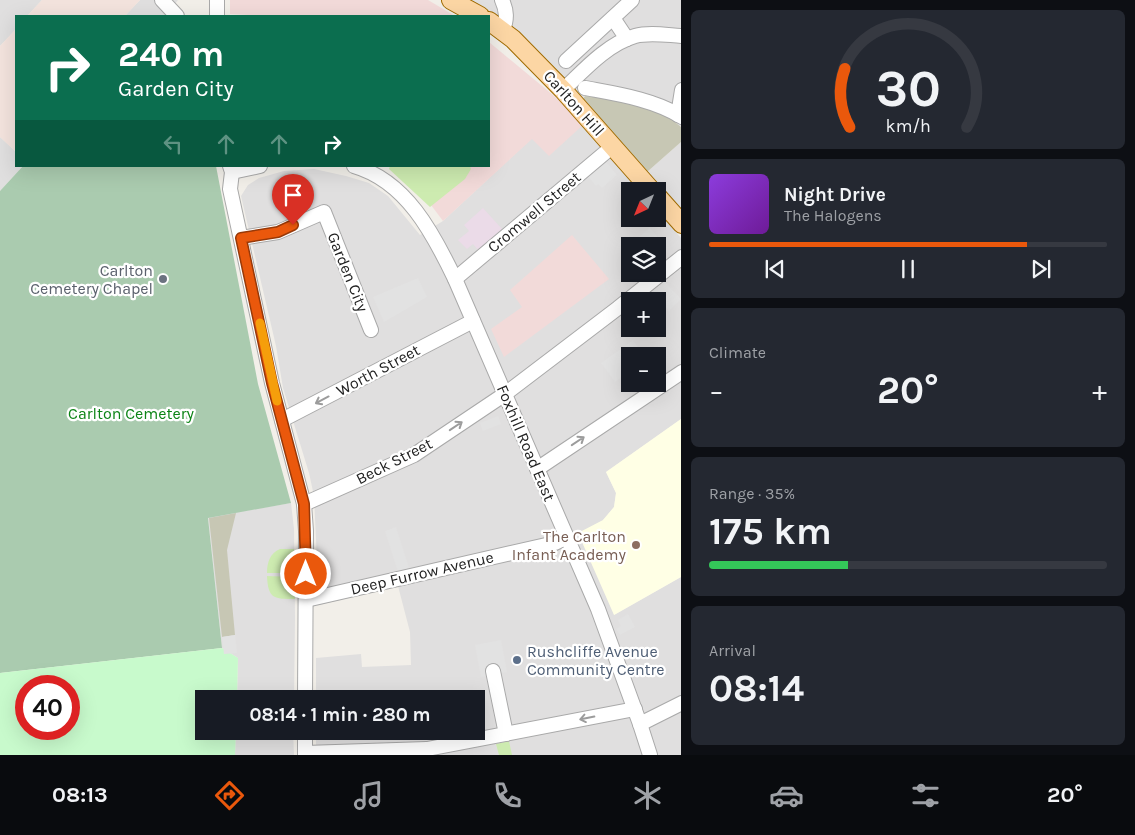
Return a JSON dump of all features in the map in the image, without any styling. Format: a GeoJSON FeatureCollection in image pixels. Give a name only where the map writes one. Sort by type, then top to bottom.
{"type":"FeatureCollection","features":[{"type":"Feature","properties":{"kind":"main road"},"geometry":{"type":"LineString","coordinates":[[451,0],[478,15]]}},
{"type":"Feature","properties":{"kind":"main road","name":"Carlton Hill"},"geometry":{"type":"LineString","coordinates":[[496,26],[526,52],[563,90],[644,182]]}},
{"type":"Feature","properties":{"kind":"main road"},"geometry":{"type":"LineString","coordinates":[[666,206],[681,224]]}},
{"type":"Feature","properties":{"kind":"street"},"geometry":{"type":"LineString","coordinates":[[162,0],[176,15]]}},
{"type":"Feature","properties":{"kind":"street"},"geometry":{"type":"LineString","coordinates":[[217,0],[217,15]]}},
{"type":"Feature","properties":{"kind":"street"},"geometry":{"type":"LineString","coordinates":[[496,26],[506,19],[502,0]]}},
{"type":"Feature","properties":{"kind":"street"},"geometry":{"type":"LineString","coordinates":[[566,61],[632,0]]}},
{"type":"Feature","properties":{"kind":"street"},"geometry":{"type":"LineString","coordinates":[[613,18],[627,39]]}},
{"type":"Feature","properties":{"kind":"street"},"geometry":{"type":"LineString","coordinates":[[563,90],[603,54],[627,39],[646,34],[681,36]]}},
{"type":"Feature","properties":{"kind":"street"},"geometry":{"type":"LineString","coordinates":[[585,88],[629,96],[680,116],[681,90]]}},
{"type":"Feature","properties":{"kind":"street","name":"Cromwell Street"},"geometry":{"type":"LineString","coordinates":[[455,279],[613,146]]}},
{"type":"Feature","properties":{"kind":"street"},"geometry":{"type":"LineString","coordinates":[[250,167],[231,169],[230,189],[282,420],[304,504],[306,531],[305,690]]}},
{"type":"Feature","properties":{"kind":"street","name":"Foxhill Road East"},"geometry":{"type":"LineString","coordinates":[[356,167],[381,177],[410,204],[443,253],[598,609],[650,755]]}},
{"type":"Feature","properties":{"kind":"street","name":"Garden City"},"geometry":{"type":"LineString","coordinates":[[241,238],[278,232],[324,212],[371,330]]}},
{"type":"Feature","properties":{"kind":"street","name":"Beck Street"},"geometry":{"type":"LineString","coordinates":[[304,504],[414,455],[505,394],[618,308],[681,257]]}},
{"type":"Feature","properties":{"kind":"street","name":"Worth Street"},"geometry":{"type":"LineString","coordinates":[[282,420],[473,320]]}},
{"type":"Feature","properties":{"kind":"street"},"geometry":{"type":"LineString","coordinates":[[537,469],[681,372]]}},
{"type":"Feature","properties":{"kind":"street","name":"Deep Furrow Avenue"},"geometry":{"type":"LineString","coordinates":[[306,600],[555,543],[567,537]]}},
{"type":"Feature","properties":{"kind":"street"},"geometry":{"type":"LineString","coordinates":[[493,671],[506,734]]}},
{"type":"Feature","properties":{"kind":"street"},"geometry":{"type":"LineString","coordinates":[[640,724],[681,703]]}},
{"type":"Feature","properties":{"kind":"street"},"geometry":{"type":"LineString","coordinates":[[305,740],[305,754],[427,749],[635,709]]}},
{"type":"Feature","properties":{"kind":"shaded area"},"geometry":{"type":"Polygon","coordinates":[[[0,0],[42,0],[28,15],[15,15],[15,30],[0,46],[0,0]]]}},
{"type":"Feature","properties":{"kind":"shaded area"},"geometry":{"type":"Polygon","coordinates":[[[42,0],[140,0],[126,15],[28,15],[42,0]]]}},
{"type":"Feature","properties":{"kind":"shaded area"},"geometry":{"type":"Polygon","coordinates":[[[140,0],[178,0],[166,15],[126,15],[140,0]]]}},
{"type":"Feature","properties":{"kind":"shaded area"},"geometry":{"type":"Polygon","coordinates":[[[230,0],[428,0],[453,15],[248,15],[230,14],[230,0]]]}},
{"type":"Feature","properties":{"kind":"shaded area"},"geometry":{"type":"Polygon","coordinates":[[[467,0],[681,0],[681,127],[669,117],[585,96],[583,99],[520,35],[467,0]]]}},
{"type":"Feature","properties":{"kind":"shaded area"},"geometry":{"type":"Polygon","coordinates":[[[15,30],[15,151],[0,137],[0,46],[15,30]]]}},
{"type":"Feature","properties":{"kind":"shaded area"},"geometry":{"type":"Polygon","coordinates":[[[490,43],[559,100],[583,125],[549,156],[532,139],[443,221],[431,205],[393,167],[490,167],[490,43]]]}},
{"type":"Feature","properties":{"kind":"shaded area"},"geometry":{"type":"Polygon","coordinates":[[[585,96],[606,98],[640,106],[669,117],[681,127],[681,142],[647,172],[589,108],[583,99],[585,96]]]}},
{"type":"Feature","properties":{"kind":"shaded area"},"geometry":{"type":"Polygon","coordinates":[[[583,125],[632,182],[621,182],[621,228],[666,228],[666,220],[681,238],[681,419],[606,472],[616,493],[614,507],[603,520],[614,615],[681,577],[681,755],[316,755],[316,740],[485,740],[485,690],[316,690],[316,658],[361,654],[362,667],[411,665],[410,632],[398,586],[319,605],[314,496],[309,473],[283,388],[276,346],[241,196],[248,185],[259,178],[284,171],[314,169],[369,183],[388,196],[420,235],[443,221],[532,138],[583,125]]]}},
{"type":"Feature","properties":{"kind":"shaded area"},"geometry":{"type":"Polygon","coordinates":[[[0,137],[15,151],[15,167],[22,167],[0,191],[0,137]]]}},
{"type":"Feature","properties":{"kind":"shaded area"},"geometry":{"type":"Polygon","coordinates":[[[681,142],[681,213],[666,195],[666,182],[655,182],[647,172],[681,142]]]}},
{"type":"Feature","properties":{"kind":"shaded area"},"geometry":{"type":"Polygon","coordinates":[[[606,162],[617,175],[602,188],[598,184],[596,186],[588,176],[606,162]]]}},
{"type":"Feature","properties":{"kind":"shaded area"},"geometry":{"type":"Polygon","coordinates":[[[483,208],[502,229],[478,250],[473,244],[467,249],[458,240],[469,231],[464,225],[483,208]]]}},
{"type":"Feature","properties":{"kind":"shaded area"},"geometry":{"type":"Polygon","coordinates":[[[650,228],[658,237],[639,237],[650,228]]]}},
{"type":"Feature","properties":{"kind":"shaded area"},"geometry":{"type":"Polygon","coordinates":[[[572,235],[609,279],[504,357],[491,329],[522,307],[510,290],[572,235]]]}},
{"type":"Feature","properties":{"kind":"shaded area"},"geometry":{"type":"Polygon","coordinates":[[[418,278],[427,297],[384,322],[373,297],[418,278]]]}},
{"type":"Feature","properties":{"kind":"shaded area"},"geometry":{"type":"Polygon","coordinates":[[[665,282],[681,299],[669,311],[666,307],[666,292],[652,291],[665,282]]]}},
{"type":"Feature","properties":{"kind":"shaded area"},"geometry":{"type":"Polygon","coordinates":[[[633,340],[638,347],[623,347],[633,340]]]}},
{"type":"Feature","properties":{"kind":"shaded area"},"geometry":{"type":"Polygon","coordinates":[[[621,349],[621,378],[615,382],[601,363],[621,349]]]}},
{"type":"Feature","properties":{"kind":"shaded area"},"geometry":{"type":"Polygon","coordinates":[[[498,416],[501,424],[483,431],[480,423],[498,416]]]}},
{"type":"Feature","properties":{"kind":"shaded area"},"geometry":{"type":"Polygon","coordinates":[[[681,419],[681,577],[614,615],[578,533],[603,520],[614,507],[616,493],[606,472],[681,419]]]}},
{"type":"Feature","properties":{"kind":"shaded area"},"geometry":{"type":"Polygon","coordinates":[[[291,503],[294,529],[294,690],[237,690],[238,658],[222,648],[208,517],[291,503]]]}},
{"type":"Feature","properties":{"kind":"shaded area"},"geometry":{"type":"Polygon","coordinates":[[[236,513],[227,550],[235,635],[222,637],[209,518],[236,513]]]}},
{"type":"Feature","properties":{"kind":"shaded area"},"geometry":{"type":"Polygon","coordinates":[[[396,527],[409,568],[398,572],[385,531],[396,527]]]}},
{"type":"Feature","properties":{"kind":"shaded area"},"geometry":{"type":"Polygon","coordinates":[[[628,614],[635,627],[620,635],[616,629],[621,626],[618,620],[628,614]]]}},
{"type":"Feature","properties":{"kind":"shaded area"},"geometry":{"type":"Polygon","coordinates":[[[235,635],[237,653],[224,654],[222,637],[235,635]]]}},
{"type":"Feature","properties":{"kind":"shaded area"},"geometry":{"type":"Polygon","coordinates":[[[501,640],[507,672],[481,677],[475,645],[501,640]]]}},
{"type":"Feature","properties":{"kind":"shaded area"},"geometry":{"type":"Polygon","coordinates":[[[236,740],[293,740],[294,755],[235,755],[236,740]]]}},
{"type":"Feature","properties":{"kind":"green space","name":"Carlton Cemetery"},"geometry":{"type":"Polygon","coordinates":[[[22,167],[216,167],[258,384],[291,503],[208,518],[222,648],[0,673],[0,191],[22,167]]]}},
{"type":"Feature","properties":{"kind":"green space"},"geometry":{"type":"Polygon","coordinates":[[[390,167],[470,167],[471,169],[465,179],[430,207],[389,169],[390,167]]]}},
{"type":"Feature","properties":{"kind":"green space"},"geometry":{"type":"Polygon","coordinates":[[[280,549],[294,549],[294,573],[267,573],[270,558],[280,549]]]}},
{"type":"Feature","properties":{"kind":"green space"},"geometry":{"type":"Polygon","coordinates":[[[267,576],[294,577],[295,599],[282,599],[274,596],[269,589],[267,576]]]}},
{"type":"Feature","properties":{"kind":"green space"},"geometry":{"type":"Polygon","coordinates":[[[222,648],[238,658],[237,690],[195,690],[195,740],[236,740],[235,755],[0,755],[0,673],[222,648]]]}},
{"type":"Feature","properties":{"kind":"green space"},"geometry":{"type":"Polygon","coordinates":[[[509,741],[512,755],[499,755],[496,744],[509,741]]]}},
{"type":"Feature","properties":{"kind":"slow traffic"},"geometry":{"type":"LineString","coordinates":[[260,323],[277,401]]}},
{"type":"Feature","properties":{"kind":"place","name":"Carlton Cemetery Chapel"},"geometry":{"type":"Point","coordinates":[163,279]}},
{"type":"Feature","properties":{"kind":"place","name":"The Carlton Infant Academy"},"geometry":{"type":"Point","coordinates":[636,545]}},
{"type":"Feature","properties":{"kind":"place","name":"Rushcliffe Avenue Community Centre"},"geometry":{"type":"Point","coordinates":[517,660]}},
{"type":"Feature","properties":{"kind":"route"},"geometry":{"type":"LineString","coordinates":[[293,225],[278,232],[241,238],[272,383],[304,504],[306,574]]}}]}
